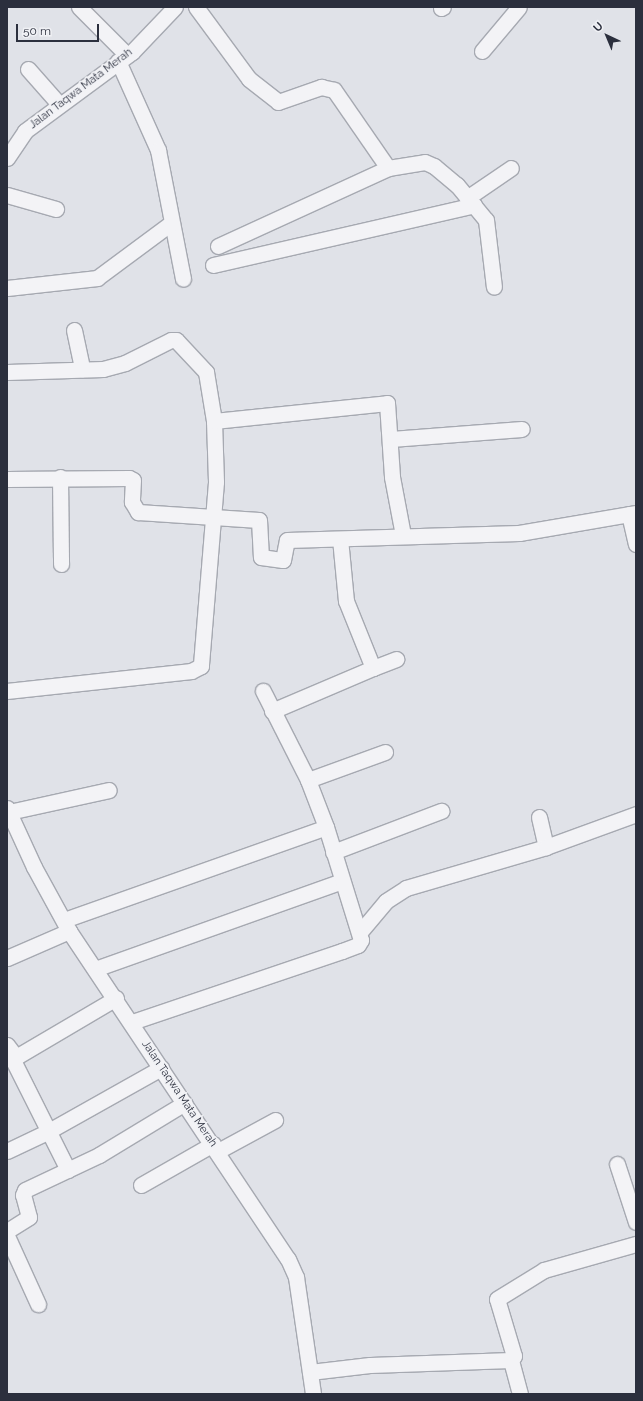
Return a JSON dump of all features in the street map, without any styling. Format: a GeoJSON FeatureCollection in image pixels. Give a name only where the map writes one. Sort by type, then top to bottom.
{"type":"FeatureCollection","features":[{"type":"Feature","properties":{"kind":"street"},"geometry":{"type":"LineString","coordinates":[[79,7],[123,58],[158,150],[183,279]]}},
{"type":"Feature","properties":{"kind":"street","name":"Jalan Taqwa Mata Merah"},"geometry":{"type":"LineString","coordinates":[[9,148],[25,131],[59,104],[123,58],[175,7]]}},
{"type":"Feature","properties":{"kind":"street"},"geometry":{"type":"LineString","coordinates":[[196,7],[249,79],[278,102],[321,86],[334,90],[388,168]]}},
{"type":"Feature","properties":{"kind":"street"},"geometry":{"type":"LineString","coordinates":[[482,52],[519,7]]}},
{"type":"Feature","properties":{"kind":"street"},"geometry":{"type":"LineString","coordinates":[[28,69],[59,104]]}},
{"type":"Feature","properties":{"kind":"street"},"geometry":{"type":"LineString","coordinates":[[218,246],[388,168],[425,162],[434,166],[471,201],[487,226],[494,287]]}},
{"type":"Feature","properties":{"kind":"street"},"geometry":{"type":"LineString","coordinates":[[213,265],[471,201],[511,168]]}},
{"type":"Feature","properties":{"kind":"street"},"geometry":{"type":"LineString","coordinates":[[7,195],[56,209]]}},
{"type":"Feature","properties":{"kind":"street"},"geometry":{"type":"LineString","coordinates":[[7,288],[97,278],[171,223]]}},
{"type":"Feature","properties":{"kind":"street"},"geometry":{"type":"LineString","coordinates":[[74,330],[82,369]]}},
{"type":"Feature","properties":{"kind":"street"},"geometry":{"type":"LineString","coordinates":[[7,372],[82,369],[125,364],[174,339],[206,372],[214,421],[216,482],[212,517],[202,662],[197,669],[7,691]]}},
{"type":"Feature","properties":{"kind":"street"},"geometry":{"type":"LineString","coordinates":[[214,421],[386,403],[389,406],[392,477],[403,535]]}},
{"type":"Feature","properties":{"kind":"street"},"geometry":{"type":"LineString","coordinates":[[391,439],[522,429]]}},
{"type":"Feature","properties":{"kind":"street"},"geometry":{"type":"LineString","coordinates":[[60,477],[61,564]]}},
{"type":"Feature","properties":{"kind":"street"},"geometry":{"type":"LineString","coordinates":[[7,478],[129,478],[133,480],[132,502],[138,512],[259,520],[261,557],[283,560],[287,540],[340,539],[403,535],[519,533],[625,515],[636,544]]}},
{"type":"Feature","properties":{"kind":"street"},"geometry":{"type":"LineString","coordinates":[[340,539],[346,601],[373,668]]}},
{"type":"Feature","properties":{"kind":"street"},"geometry":{"type":"LineString","coordinates":[[272,711],[373,668],[396,660]]}},
{"type":"Feature","properties":{"kind":"street"},"geometry":{"type":"LineString","coordinates":[[132,1022],[358,945],[360,932],[342,881],[326,827],[308,780],[263,691]]}},
{"type":"Feature","properties":{"kind":"street"},"geometry":{"type":"LineString","coordinates":[[308,780],[385,752]]}},
{"type":"Feature","properties":{"kind":"street"},"geometry":{"type":"LineString","coordinates":[[8,810],[109,790]]}},
{"type":"Feature","properties":{"kind":"street","name":"Jalan Taqwa Mata Merah"},"geometry":{"type":"LineString","coordinates":[[8,810],[66,925],[95,970],[132,1022],[288,1259],[296,1277],[313,1394]]}},
{"type":"Feature","properties":{"kind":"street"},"geometry":{"type":"LineString","coordinates":[[333,852],[441,811]]}},
{"type":"Feature","properties":{"kind":"street"},"geometry":{"type":"LineString","coordinates":[[360,932],[386,901],[406,888],[546,847],[636,814]]}},
{"type":"Feature","properties":{"kind":"street"},"geometry":{"type":"LineString","coordinates":[[539,817],[546,847]]}},
{"type":"Feature","properties":{"kind":"street"},"geometry":{"type":"LineString","coordinates":[[7,958],[66,925],[326,827]]}},
{"type":"Feature","properties":{"kind":"street"},"geometry":{"type":"LineString","coordinates":[[95,970],[342,881]]}},
{"type":"Feature","properties":{"kind":"street"},"geometry":{"type":"LineString","coordinates":[[68,1170],[16,1071],[14,1062],[16,1057],[116,998]]}},
{"type":"Feature","properties":{"kind":"street"},"geometry":{"type":"LineString","coordinates":[[7,1045],[16,1057]]}},
{"type":"Feature","properties":{"kind":"street"},"geometry":{"type":"LineString","coordinates":[[7,1151],[48,1132],[161,1068]]}},
{"type":"Feature","properties":{"kind":"street"},"geometry":{"type":"LineString","coordinates":[[7,1232],[29,1217],[23,1195],[25,1190],[99,1155],[185,1103]]}},
{"type":"Feature","properties":{"kind":"street"},"geometry":{"type":"LineString","coordinates":[[142,1185],[275,1120]]}},
{"type":"Feature","properties":{"kind":"street"},"geometry":{"type":"LineString","coordinates":[[617,1164],[636,1222]]}},
{"type":"Feature","properties":{"kind":"street"},"geometry":{"type":"LineString","coordinates":[[7,1236],[38,1304]]}},
{"type":"Feature","properties":{"kind":"street"},"geometry":{"type":"LineString","coordinates":[[520,1394],[511,1360],[514,1356],[497,1299],[544,1270],[636,1244]]}},
{"type":"Feature","properties":{"kind":"street"},"geometry":{"type":"LineString","coordinates":[[310,1372],[370,1365],[511,1360]]}}]}
